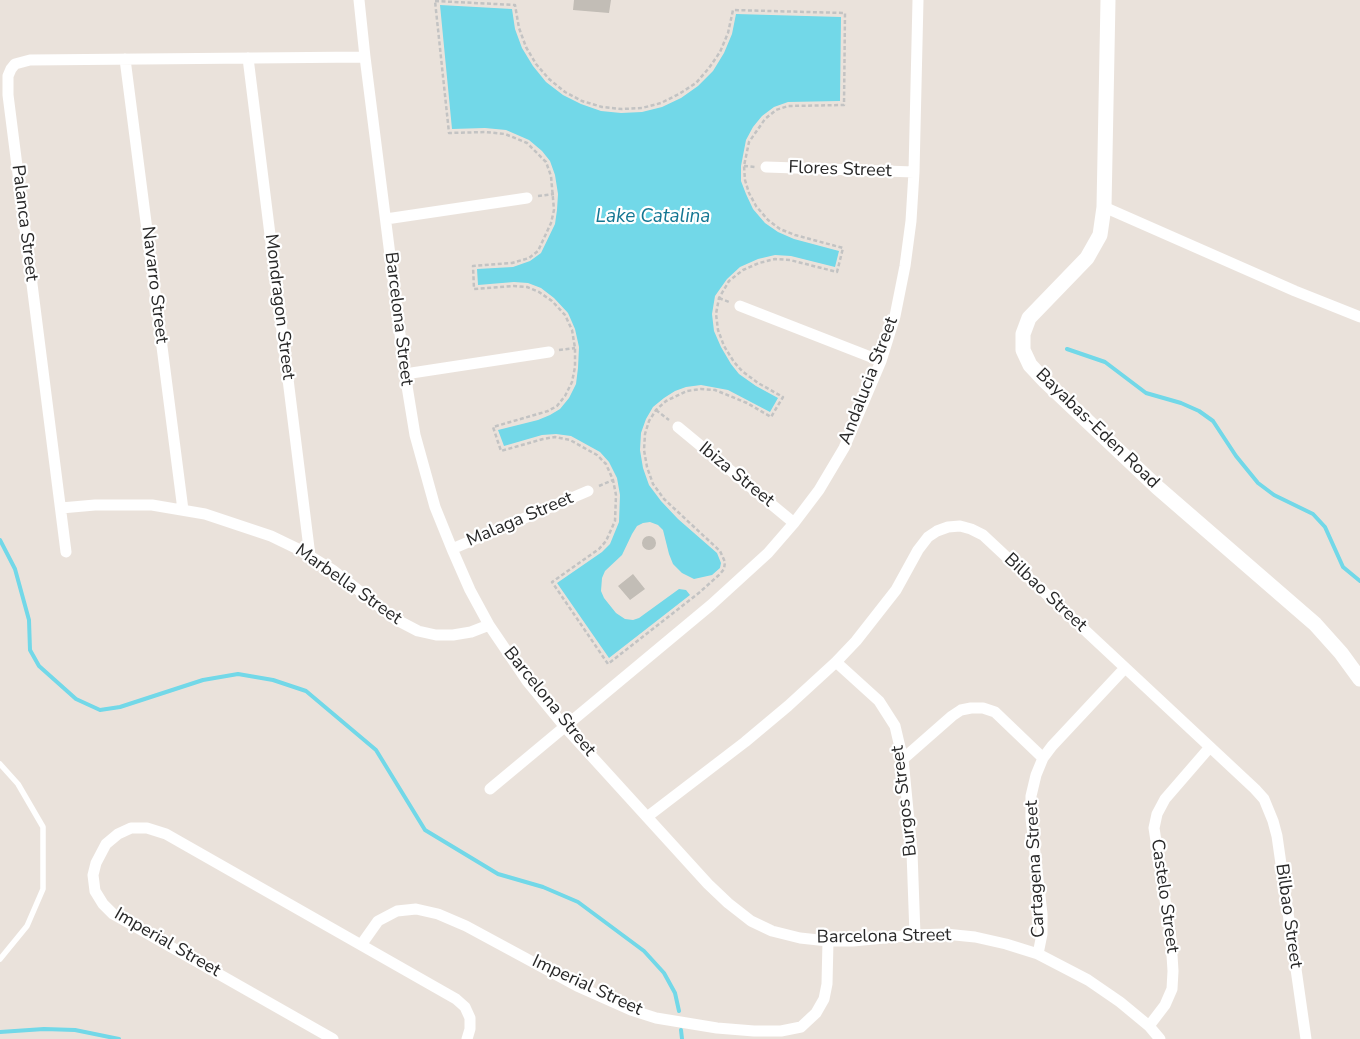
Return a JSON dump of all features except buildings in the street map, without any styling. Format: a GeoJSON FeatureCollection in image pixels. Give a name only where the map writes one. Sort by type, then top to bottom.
{"type":"FeatureCollection","features":[{"type":"Feature","properties":{"kind":"street","name":"Barcelona Street"},"geometry":{"type":"LineString","coordinates":[[359,0],[405,374],[415,435],[436,507],[470,590],[489,625],[527,681],[565,727],[708,884],[751,921],[772,931],[800,938],[828,941],[945,934],[975,937],[1006,944],[1038,954],[1088,980],[1120,1002],[1149,1026],[1160,1039]]}},
{"type":"Feature","properties":{"kind":"street","name":"Andalucia Street"},"geometry":{"type":"LineString","coordinates":[[490,789],[711,605],[768,553],[819,490],[844,448],[881,361],[895,316],[905,266],[911,221],[914,172],[918,0]]}},
{"type":"Feature","properties":{"kind":"street","name":"Bayabas-Eden Road"},"geometry":{"type":"LineString","coordinates":[[1106,1],[1104,208],[1100,235],[1087,258],[1030,318],[1023,334],[1023,350],[1030,365],[1157,486],[1315,624],[1360,678]]}},
{"type":"Feature","properties":{"kind":"street","name":"Palanca Street"},"geometry":{"type":"LineString","coordinates":[[66,552],[8,95],[8,76],[16,64],[22,61],[365,57]]}},
{"type":"Feature","properties":{"kind":"street","name":"Mondragon Street"},"geometry":{"type":"LineString","coordinates":[[248,58],[310,556]]}},
{"type":"Feature","properties":{"kind":"street","name":"Navarro Street"},"geometry":{"type":"LineString","coordinates":[[125,60],[183,510]]}},
{"type":"Feature","properties":{"kind":"street","name":"Flores Street"},"geometry":{"type":"LineString","coordinates":[[766,167],[914,172]]}},
{"type":"Feature","properties":{"kind":"street"},"geometry":{"type":"LineString","coordinates":[[386,219],[528,198]]}},
{"type":"Feature","properties":{"kind":"street"},"geometry":{"type":"LineString","coordinates":[[1104,208],[1295,291],[1360,317]]}},
{"type":"Feature","properties":{"kind":"street"},"geometry":{"type":"LineString","coordinates":[[740,306],[881,361]]}},
{"type":"Feature","properties":{"kind":"street"},"geometry":{"type":"LineString","coordinates":[[405,374],[549,352]]}},
{"type":"Feature","properties":{"kind":"street","name":"Ibiza Street"},"geometry":{"type":"LineString","coordinates":[[678,427],[794,522]]}},
{"type":"Feature","properties":{"kind":"street","name":"Malaga Street"},"geometry":{"type":"LineString","coordinates":[[452,549],[588,491]]}},
{"type":"Feature","properties":{"kind":"street","name":"Marbella Street"},"geometry":{"type":"LineString","coordinates":[[61,508],[95,504],[142,504],[206,514],[271,536],[310,556],[334,570],[395,619],[418,631],[436,635],[453,634],[471,632],[489,625]]}},
{"type":"Feature","properties":{"kind":"street","name":"Bilbao Street"},"geometry":{"type":"LineString","coordinates":[[647,818],[745,742],[836,662],[873,620],[896,590],[918,550],[928,537],[948,527],[960,526],[971,528],[983,535],[1255,789],[1264,800],[1277,836],[1306,1039]]}},
{"type":"Feature","properties":{"kind":"street","name":"Burgos Street"},"geometry":{"type":"LineString","coordinates":[[836,662],[880,701],[895,726],[903,759],[912,852],[915,935]]}},
{"type":"Feature","properties":{"kind":"street","name":"Cartagena Street"},"geometry":{"type":"LineString","coordinates":[[1038,954],[1042,934],[1042,914],[1030,818],[1031,796],[1036,775],[1043,758],[1062,734],[1125,668]]}},
{"type":"Feature","properties":{"kind":"street"},"geometry":{"type":"LineString","coordinates":[[903,759],[952,716],[961,710],[972,708],[983,708],[995,712],[1043,758]]}},
{"type":"Feature","properties":{"kind":"street","name":"Castelo Street"},"geometry":{"type":"LineString","coordinates":[[1149,1026],[1165,1005],[1172,989],[1174,971],[1154,828],[1157,814],[1165,799],[1210,747]]}},
{"type":"Feature","properties":{"kind":"street","name":"Imperial Street"},"geometry":{"type":"LineString","coordinates":[[333,1039],[113,914],[103,904],[95,891],[93,875],[96,863],[106,844],[118,834],[131,828],[147,828],[166,834],[460,1003],[465,1007],[470,1018],[470,1029],[467,1039]]}},
{"type":"Feature","properties":{"kind":"street","name":"Imperial Street"},"geometry":{"type":"LineString","coordinates":[[361,945],[378,921],[397,912],[416,909],[438,914],[466,926],[577,986],[632,1010],[656,1018],[717,1028],[772,1031],[801,1027],[816,1013],[824,999],[828,984],[828,941]]}},
{"type":"Feature","properties":{"kind":"lane"},"geometry":{"type":"LineString","coordinates":[[0,764],[18,784],[43,827],[43,889],[27,926],[0,959]]}},
{"type":"Feature","properties":{"kind":"path"},"geometry":{"type":"LineString","coordinates":[[436,1],[515,5],[519,28],[526,47],[536,64],[549,79],[565,92],[582,101],[602,107],[622,109],[642,108],[661,103],[696,83],[720,52],[728,33],[733,10],[845,13],[844,105],[788,106],[776,110],[765,119],[749,142],[744,166],[745,180],[749,193],[756,206],[768,220],[780,229],[795,235],[843,248],[837,272],[790,260],[775,259],[760,262],[742,270],[729,281],[719,298],[716,314],[718,330],[724,346],[734,362],[742,371],[758,383],[783,397],[771,417],[747,403],[715,390],[701,389],[687,391],[666,401],[656,410],[645,434],[644,450],[653,484],[664,499],[720,551],[725,562],[724,569],[700,592],[608,664],[552,582],[599,549],[606,541],[615,521],[616,495],[613,480],[606,464],[597,456],[570,440],[555,438],[543,439],[501,451],[494,427],[536,416],[557,406],[572,382],[575,348],[572,330],[564,315],[552,301],[539,292],[527,287],[514,286],[474,289],[473,266],[512,263],[528,258],[538,251],[551,223],[554,210],[554,194],[546,162],[528,144],[505,134],[485,132],[449,133],[436,1]]}},
{"type":"Feature","properties":{"kind":"path"},"geometry":{"type":"LineString","coordinates":[[528,198],[554,194]]}},
{"type":"Feature","properties":{"kind":"path"},"geometry":{"type":"LineString","coordinates":[[549,352],[575,348]]}},
{"type":"Feature","properties":{"kind":"path"},"geometry":{"type":"LineString","coordinates":[[656,410],[678,427]]}},
{"type":"Feature","properties":{"kind":"path"},"geometry":{"type":"LineString","coordinates":[[588,491],[613,480]]}},
{"type":"Feature","properties":{"kind":"water","name":"Lake Catalina"},"geometry":{"type":"Polygon","coordinates":[[[440,5],[512,9],[515,29],[522,48],[546,82],[563,95],[581,104],[601,111],[621,113],[642,112],[662,107],[681,98],[698,86],[713,71],[724,53],[732,34],[736,14],[841,17],[840,101],[788,102],[774,107],[762,116],[753,127],[746,140],[741,166],[741,181],[746,194],[753,209],[765,223],[778,232],[794,239],[839,251],[835,267],[791,256],[775,255],[758,259],[740,267],[727,279],[715,296],[712,314],[714,331],[731,364],[739,374],[778,398],[770,412],[728,390],[701,385],[675,391],[653,407],[641,433],[640,450],[643,468],[649,485],[678,519],[717,553],[721,563],[720,568],[712,575],[694,579],[682,573],[673,564],[663,530],[658,525],[650,522],[637,526],[622,555],[605,571],[602,578],[601,591],[604,598],[616,613],[625,619],[633,620],[639,618],[679,589],[686,590],[690,595],[609,658],[557,583],[602,552],[610,544],[619,522],[620,495],[617,478],[609,462],[600,452],[571,436],[542,435],[504,446],[498,430],[550,415],[560,409],[569,398],[576,384],[578,368],[579,347],[575,329],[568,313],[541,288],[528,283],[514,282],[478,285],[477,269],[513,267],[530,261],[541,253],[555,224],[558,194],[555,175],[550,161],[529,140],[506,130],[485,128],[452,129],[440,5]]]}},
{"type":"Feature","properties":{"kind":"waterway"},"geometry":{"type":"LineString","coordinates":[[1067,349],[1105,362],[1146,393],[1181,403],[1199,411],[1213,421],[1236,456],[1258,483],[1274,495],[1313,514],[1325,527],[1343,567],[1360,581]]}},
{"type":"Feature","properties":{"kind":"waterway"},"geometry":{"type":"LineString","coordinates":[[0,540],[15,569],[29,620],[30,650],[39,666],[76,699],[100,710],[120,707],[203,680],[238,674],[273,680],[306,691],[376,750],[425,830],[498,874],[543,887],[578,902],[644,951],[664,973],[675,993],[679,1011]]}},
{"type":"Feature","properties":{"kind":"waterway"},"geometry":{"type":"LineString","coordinates":[[0,1032],[44,1029],[75,1030],[119,1039]]}},
{"type":"Feature","properties":{"kind":"waterway"},"geometry":{"type":"LineString","coordinates":[[681,1030],[682,1039]]}}]}
